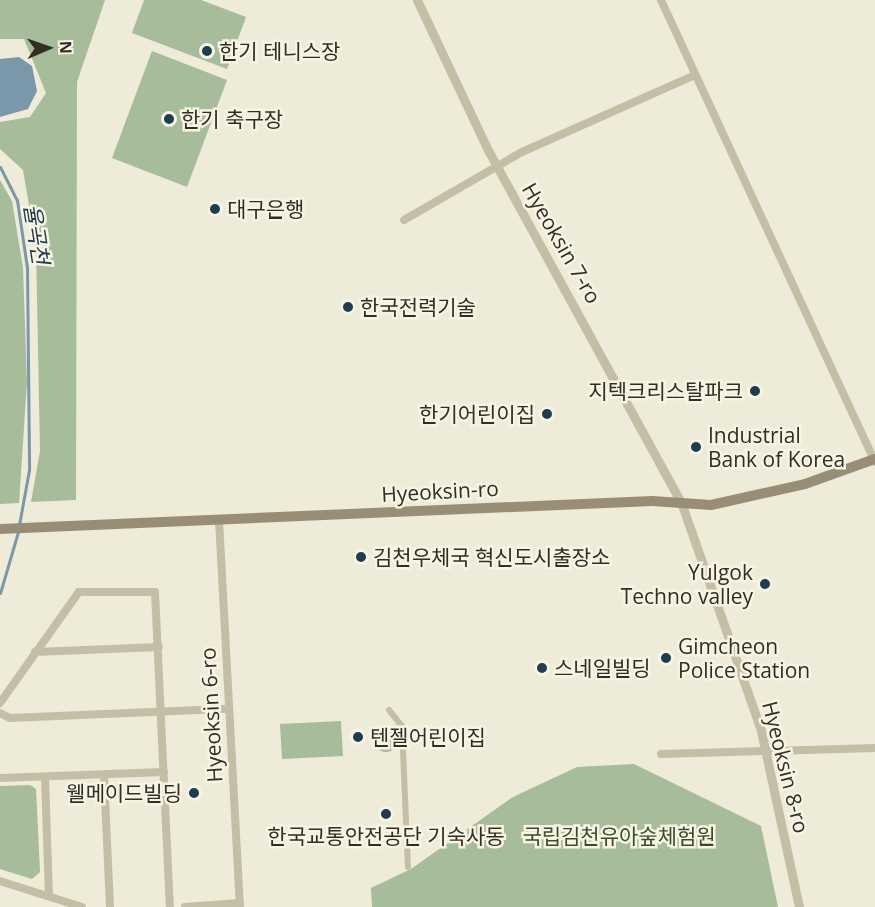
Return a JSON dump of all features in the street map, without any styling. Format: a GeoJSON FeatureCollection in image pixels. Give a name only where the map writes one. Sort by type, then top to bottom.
{"type":"FeatureCollection","features":[{"type":"Feature","properties":{"kind":"main road","name":"Hyeoksin-ro"},"geometry":{"type":"LineString","coordinates":[[2,529],[681,502],[711,505],[770,494],[875,460]]}},
{"type":"Feature","properties":{"kind":"street","name":"Hyeoksin 7-ro"},"geometry":{"type":"LineString","coordinates":[[417,0],[497,166],[681,502]]}},
{"type":"Feature","properties":{"kind":"street"},"geometry":{"type":"LineString","coordinates":[[661,0],[875,460]]}},
{"type":"Feature","properties":{"kind":"street"},"geometry":{"type":"LineString","coordinates":[[404,220],[497,166],[695,75]]}},
{"type":"Feature","properties":{"kind":"street","name":"Hyeoksin 8-ro"},"geometry":{"type":"LineString","coordinates":[[681,502],[766,751],[800,907]]}},
{"type":"Feature","properties":{"kind":"street","name":"Hyeoksin 6-ro"},"geometry":{"type":"LineString","coordinates":[[219,520],[240,905]]}},
{"type":"Feature","properties":{"kind":"street"},"geometry":{"type":"LineString","coordinates":[[0,704],[79,592],[131,589],[155,592],[170,907]]}},
{"type":"Feature","properties":{"kind":"street"},"geometry":{"type":"LineString","coordinates":[[35,652],[159,647]]}},
{"type":"Feature","properties":{"kind":"street"},"geometry":{"type":"LineString","coordinates":[[0,713],[10,718],[229,709]]}},
{"type":"Feature","properties":{"kind":"street"},"geometry":{"type":"LineString","coordinates":[[389,710],[402,726],[408,867]]}},
{"type":"Feature","properties":{"kind":"street"},"geometry":{"type":"LineString","coordinates":[[661,754],[875,748]]}},
{"type":"Feature","properties":{"kind":"street"},"geometry":{"type":"LineString","coordinates":[[0,778],[164,772]]}},
{"type":"Feature","properties":{"kind":"street"},"geometry":{"type":"LineString","coordinates":[[104,775],[110,907]]}},
{"type":"Feature","properties":{"kind":"street"},"geometry":{"type":"LineString","coordinates":[[45,777],[49,895]]}},
{"type":"Feature","properties":{"kind":"street"},"geometry":{"type":"LineString","coordinates":[[0,881],[82,907]]}},
{"type":"Feature","properties":{"kind":"street"},"geometry":{"type":"LineString","coordinates":[[185,907],[240,905]]}},
{"type":"Feature","properties":{"kind":"green space"},"geometry":{"type":"Polygon","coordinates":[[[0,0],[105,0],[77,82],[76,500],[31,502],[40,451],[36,246],[23,170],[0,149],[0,122],[30,117],[46,93],[24,39],[0,39],[0,0]]]}},
{"type":"Feature","properties":{"kind":"green space","name":"한기 테니스장"},"geometry":{"type":"Polygon","coordinates":[[[144,0],[201,0],[246,17],[227,69],[132,33],[144,0]]]}},
{"type":"Feature","properties":{"kind":"green space","name":"한기 축구장"},"geometry":{"type":"Polygon","coordinates":[[[152,51],[227,80],[187,187],[112,158],[152,51]]]}},
{"type":"Feature","properties":{"kind":"green space"},"geometry":{"type":"Polygon","coordinates":[[[0,180],[12,201],[23,268],[27,382],[19,503],[0,504],[0,180]]]}},
{"type":"Feature","properties":{"kind":"green space"},"geometry":{"type":"Polygon","coordinates":[[[341,721],[343,756],[282,759],[280,724],[341,721]]]}},
{"type":"Feature","properties":{"kind":"green space"},"geometry":{"type":"Polygon","coordinates":[[[386,730],[394,733],[397,741],[394,749],[386,752],[378,749],[375,741],[378,733],[386,730]]]}},
{"type":"Feature","properties":{"kind":"green space","name":"국립김천유아숲체험원"},"geometry":{"type":"Polygon","coordinates":[[[634,764],[761,826],[778,907],[372,907],[371,888],[411,869],[513,797],[577,767],[634,764]]]}},
{"type":"Feature","properties":{"kind":"green space"},"geometry":{"type":"Polygon","coordinates":[[[30,785],[36,789],[40,872],[32,879],[0,869],[0,786],[30,785]]]}},
{"type":"Feature","properties":{"kind":"water"},"geometry":{"type":"Polygon","coordinates":[[[19,57],[32,66],[37,91],[28,109],[0,117],[0,59],[19,57]]]}},
{"type":"Feature","properties":{"kind":"waterway","name":"율곡천"},"geometry":{"type":"LineString","coordinates":[[0,167],[17,200],[27,268],[29,470],[19,525]]}},
{"type":"Feature","properties":{"kind":"waterway","name":"율곡천"},"geometry":{"type":"LineString","coordinates":[[0,593],[18,532]]}},
{"type":"Feature","properties":{"kind":"place","name":"한기 테니스장"},"geometry":{"type":"Point","coordinates":[207,51]}},
{"type":"Feature","properties":{"kind":"place","name":"한기 축구장"},"geometry":{"type":"Point","coordinates":[169,119]}},
{"type":"Feature","properties":{"kind":"place","name":"대구은행"},"geometry":{"type":"Point","coordinates":[215,209]}},
{"type":"Feature","properties":{"kind":"place","name":"한국전력기술"},"geometry":{"type":"Point","coordinates":[348,307]}},
{"type":"Feature","properties":{"kind":"place","name":"지텍크리스탈파크"},"geometry":{"type":"Point","coordinates":[755,391]}},
{"type":"Feature","properties":{"kind":"place","name":"한기어린이집"},"geometry":{"type":"Point","coordinates":[547,414]}},
{"type":"Feature","properties":{"kind":"place","name":"Industrial Bank of Korea"},"geometry":{"type":"Point","coordinates":[696,447]}},
{"type":"Feature","properties":{"kind":"place","name":"김천우체국 혁신도시출장소"},"geometry":{"type":"Point","coordinates":[361,557]}},
{"type":"Feature","properties":{"kind":"place","name":"Yulgok Techno valley"},"geometry":{"type":"Point","coordinates":[765,584]}},
{"type":"Feature","properties":{"kind":"place","name":"Gimcheon Police Station"},"geometry":{"type":"Point","coordinates":[666,658]}},
{"type":"Feature","properties":{"kind":"place","name":"스네일빌딩"},"geometry":{"type":"Point","coordinates":[542,668]}},
{"type":"Feature","properties":{"kind":"place","name":"텐젤어린이집"},"geometry":{"type":"Point","coordinates":[358,737]}},
{"type":"Feature","properties":{"kind":"place","name":"웰메이드빌딩"},"geometry":{"type":"Point","coordinates":[194,793]}},
{"type":"Feature","properties":{"kind":"place","name":"한국교통안전공단 기숙사동"},"geometry":{"type":"Point","coordinates":[386,814]}}]}
